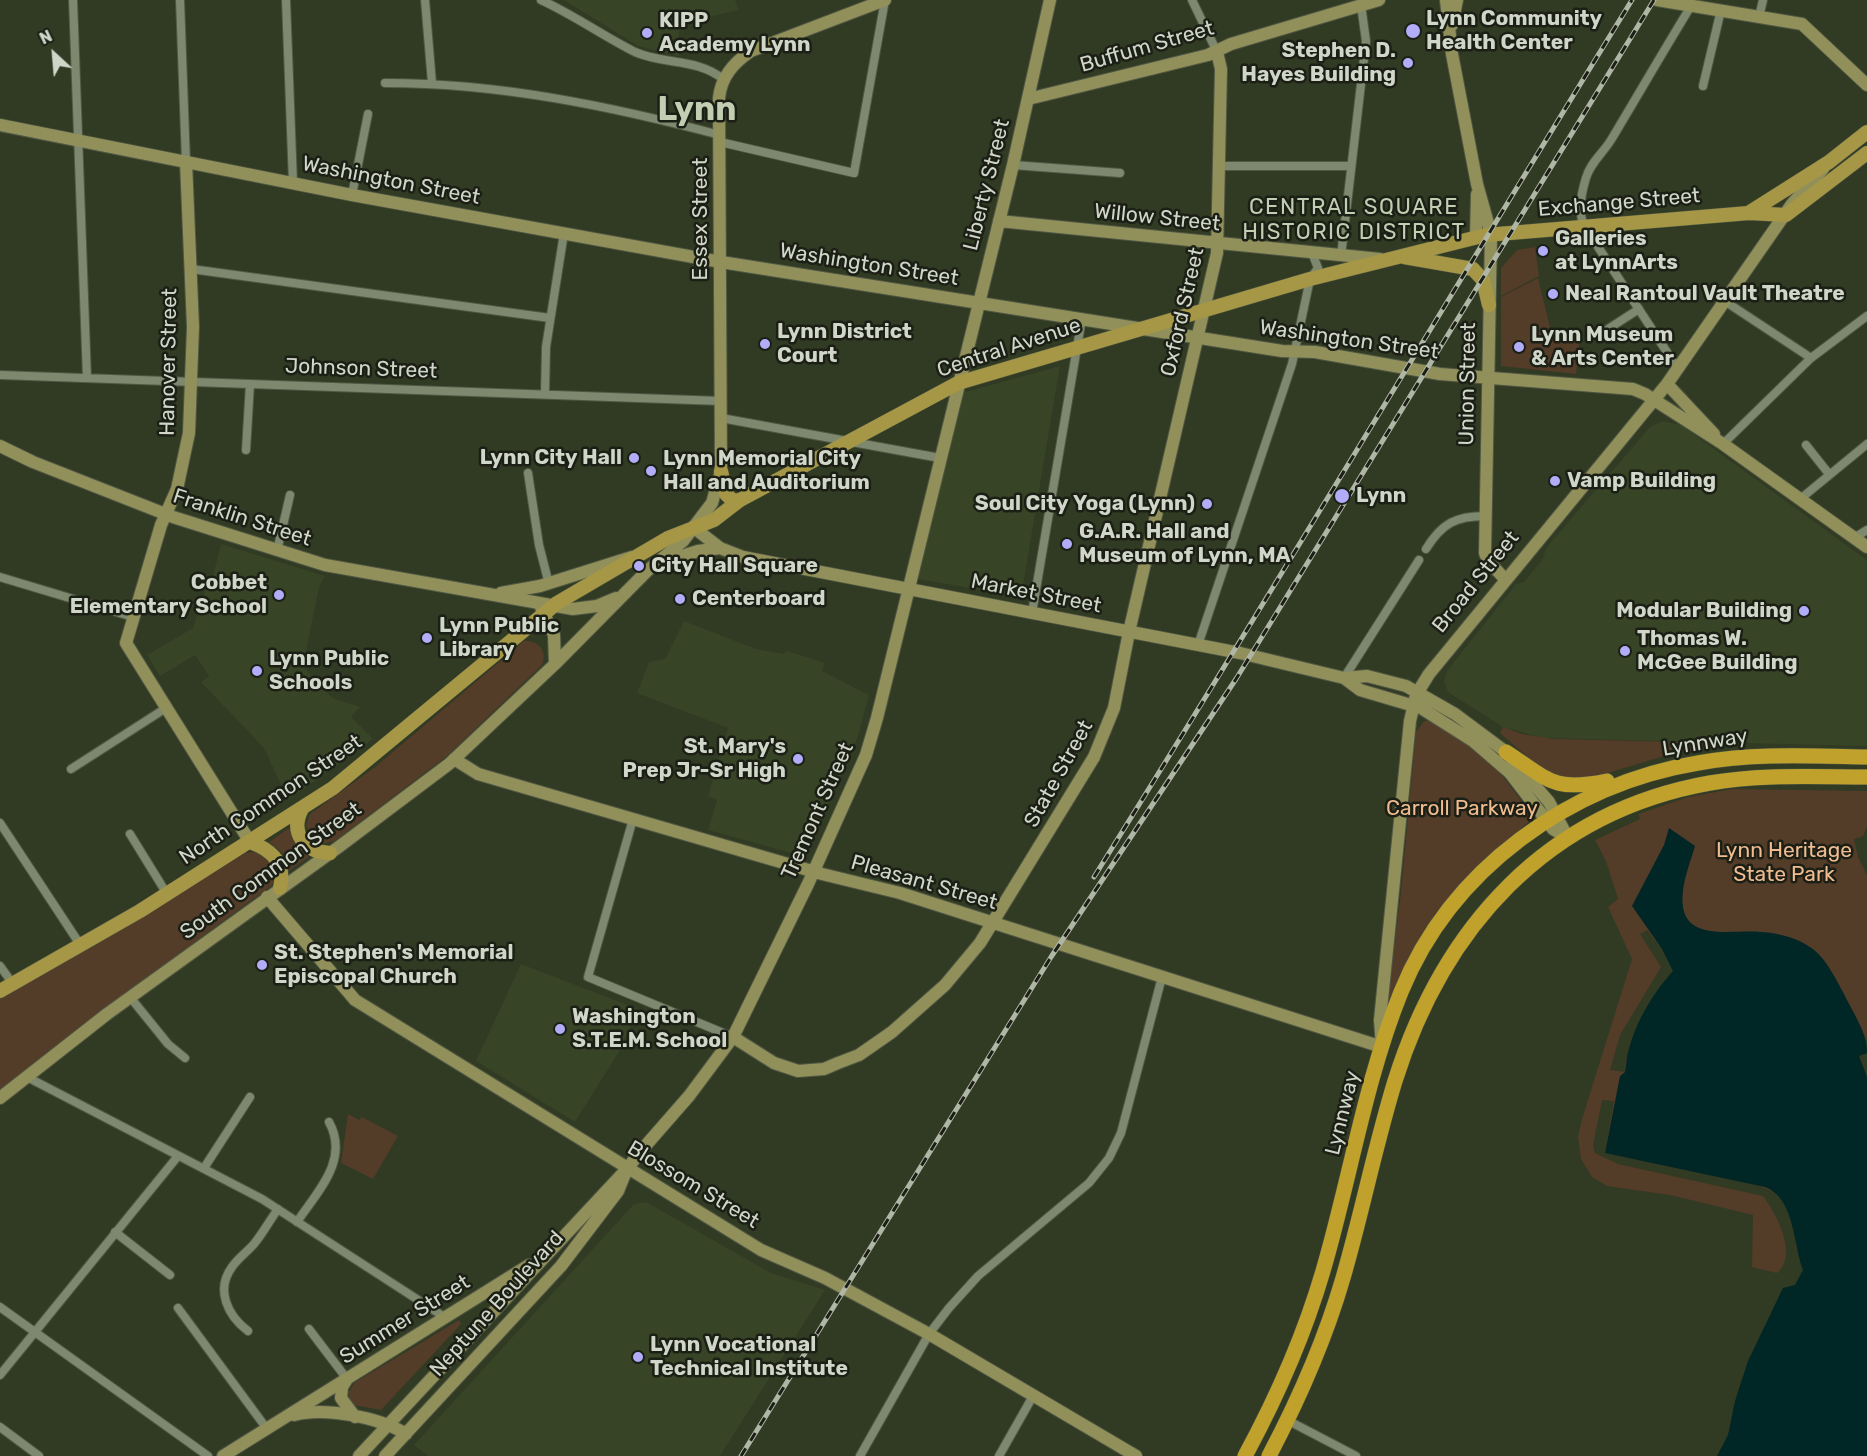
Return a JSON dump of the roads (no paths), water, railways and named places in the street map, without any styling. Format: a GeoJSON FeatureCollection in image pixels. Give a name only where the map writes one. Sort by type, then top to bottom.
{"type":"FeatureCollection","features":[{"type":"Feature","properties":{"kind":"highway"},"geometry":{"type":"LineString","coordinates":[[1506,752],[1548,780],[1568,787],[1662,770]]}},
{"type":"Feature","properties":{"kind":"highway","name":"Lynnway"},"geometry":{"type":"LineString","coordinates":[[1245,1456],[1286,1374],[1311,1307],[1382,1047],[1409,975],[1445,917],[1491,864],[1548,811],[1662,770],[1751,756],[1867,757]]}},
{"type":"Feature","properties":{"kind":"highway","name":"Lynnway"},"geometry":{"type":"LineString","coordinates":[[1269,1456],[1312,1367],[1336,1299],[1393,1087],[1426,1000],[1449,958],[1489,905],[1522,873],[1568,838],[1628,807],[1695,786],[1747,779],[1867,777]]}},
{"type":"Feature","properties":{"kind":"main road"},"geometry":{"type":"LineString","coordinates":[[723,79],[735,64],[751,51],[885,0]]}},
{"type":"Feature","properties":{"kind":"main road","name":"Liberty Street"},"geometry":{"type":"LineString","coordinates":[[908,589],[1013,165],[1050,0]]}},
{"type":"Feature","properties":{"kind":"main road","name":"Buffum Street"},"geometry":{"type":"LineString","coordinates":[[1028,99],[1217,52],[1231,44],[1380,0]]}},
{"type":"Feature","properties":{"kind":"main road","name":"Union Street"},"geometry":{"type":"LineString","coordinates":[[1446,0],[1478,184],[1491,234],[1487,560],[1505,579]]}},
{"type":"Feature","properties":{"kind":"main road","name":"Union Street"},"geometry":{"type":"LineString","coordinates":[[1450,32],[1457,0]]}},
{"type":"Feature","properties":{"kind":"main road"},"geometry":{"type":"LineString","coordinates":[[1657,0],[1805,25],[1867,85]]}},
{"type":"Feature","properties":{"kind":"main road","name":"Oxford Street"},"geometry":{"type":"LineString","coordinates":[[1129,632],[1218,243],[1221,69],[1217,52]]}},
{"type":"Feature","properties":{"kind":"main road","name":"Essex Street"},"geometry":{"type":"LineString","coordinates":[[721,471],[719,98],[723,79]]}},
{"type":"Feature","properties":{"kind":"main road","name":"Washington Street"},"geometry":{"type":"LineString","coordinates":[[0,125],[352,195],[721,262],[1296,352],[1315,352],[1430,373],[1629,388],[1654,400],[1723,444],[1867,547]]}},
{"type":"Feature","properties":{"kind":"main road","name":"Broad Street"},"geometry":{"type":"LineString","coordinates":[[1382,1047],[1380,1020],[1413,705],[1418,691],[1505,579],[1667,384],[1796,199],[1829,162],[1867,132]]}},
{"type":"Feature","properties":{"kind":"main road","name":"Broad Street"},"geometry":{"type":"LineString","coordinates":[[1786,215],[1867,153]]}},
{"type":"Feature","properties":{"kind":"main road","name":"Hanover Street"},"geometry":{"type":"LineString","coordinates":[[186,162],[192,381],[186,450],[177,489],[166,514],[126,639],[127,646],[250,842]]}},
{"type":"Feature","properties":{"kind":"main road","name":"Exchange Street"},"geometry":{"type":"LineString","coordinates":[[1749,213],[1829,162]]}},
{"type":"Feature","properties":{"kind":"main road","name":"Union Street"},"geometry":{"type":"LineString","coordinates":[[1476,237],[1478,184]]}},
{"type":"Feature","properties":{"kind":"main road","name":"Exchange Street"},"geometry":{"type":"LineString","coordinates":[[1389,258],[1491,234],[1749,213],[1786,215]]}},
{"type":"Feature","properties":{"kind":"main road","name":"Willow Street"},"geometry":{"type":"LineString","coordinates":[[999,221],[1341,256],[1389,258]]}},
{"type":"Feature","properties":{"kind":"main road"},"geometry":{"type":"LineString","coordinates":[[1389,258],[1473,269],[1483,280],[1489,305]]}},
{"type":"Feature","properties":{"kind":"main road","name":"Central Avenue"},"geometry":{"type":"LineString","coordinates":[[740,500],[958,383],[1310,279],[1389,258]]}},
{"type":"Feature","properties":{"kind":"main road","name":"Washington Street"},"geometry":{"type":"LineString","coordinates":[[1667,384],[1723,444]]}},
{"type":"Feature","properties":{"kind":"main road","name":"Franklin Street"},"geometry":{"type":"LineString","coordinates":[[0,446],[33,462],[166,514],[278,551],[355,572],[546,607],[587,609],[608,602],[629,589]]}},
{"type":"Feature","properties":{"kind":"main road"},"geometry":{"type":"LineString","coordinates":[[721,471],[728,496],[733,501],[740,500]]}},
{"type":"Feature","properties":{"kind":"main road"},"geometry":{"type":"LineString","coordinates":[[555,664],[647,571],[683,541],[712,504],[721,471]]}},
{"type":"Feature","properties":{"kind":"main road"},"geometry":{"type":"LineString","coordinates":[[636,557],[668,538],[714,520],[740,500]]}},
{"type":"Feature","properties":{"kind":"main road","name":"Market Street"},"geometry":{"type":"LineString","coordinates":[[693,527],[720,549],[743,557],[1198,645],[1344,678],[1367,676],[1418,691],[1437,711]]}},
{"type":"Feature","properties":{"kind":"main road","name":"Market Street"},"geometry":{"type":"LineString","coordinates":[[647,571],[678,556],[720,549]]}},
{"type":"Feature","properties":{"kind":"main road","name":"Franklin Street"},"geometry":{"type":"LineString","coordinates":[[482,594],[549,584],[613,561],[636,557]]}},
{"type":"Feature","properties":{"kind":"main road","name":"North Common Street"},"geometry":{"type":"LineString","coordinates":[[0,991],[81,946],[302,809],[362,766],[546,607],[636,557]]}},
{"type":"Feature","properties":{"kind":"main road"},"geometry":{"type":"LineString","coordinates":[[531,588],[546,607],[555,641],[555,664]]}},
{"type":"Feature","properties":{"kind":"main road","name":"Tremont Street"},"geometry":{"type":"LineString","coordinates":[[733,1037],[814,871],[870,742],[908,589]]}},
{"type":"Feature","properties":{"kind":"main road","name":"State Street"},"geometry":{"type":"LineString","coordinates":[[733,1037],[774,1063],[798,1071],[824,1069],[859,1054],[891,1032],[945,985],[980,943],[1084,776],[1114,708],[1129,632]]}},
{"type":"Feature","properties":{"kind":"main road","name":"South Common Street"},"geometry":{"type":"LineString","coordinates":[[0,1098],[130,997],[330,853],[454,759],[555,664]]}},
{"type":"Feature","properties":{"kind":"main road","name":"Market Street"},"geometry":{"type":"LineString","coordinates":[[1344,678],[1360,690],[1437,711]]}},
{"type":"Feature","properties":{"kind":"main road"},"geometry":{"type":"LineString","coordinates":[[1437,711],[1506,752],[1568,838]]}},
{"type":"Feature","properties":{"kind":"main road"},"geometry":{"type":"LineString","coordinates":[[1437,711],[1499,763],[1548,811]]}},
{"type":"Feature","properties":{"kind":"main road","name":"Pleasant Street"},"geometry":{"type":"LineString","coordinates":[[454,759],[478,774],[814,871],[906,894],[1382,1047]]}},
{"type":"Feature","properties":{"kind":"main road"},"geometry":{"type":"LineString","coordinates":[[302,809],[297,825],[301,839],[314,850],[330,853]]}},
{"type":"Feature","properties":{"kind":"main road"},"geometry":{"type":"LineString","coordinates":[[250,842],[266,849],[277,859],[282,873],[280,888]]}},
{"type":"Feature","properties":{"kind":"main road","name":"Blossom Street"},"geometry":{"type":"LineString","coordinates":[[267,897],[355,1000],[560,1124],[627,1169],[761,1250],[825,1278],[928,1334],[1136,1456]]}},
{"type":"Feature","properties":{"kind":"main road","name":"Neptune Boulevard"},"geometry":{"type":"LineString","coordinates":[[359,1456],[627,1169],[689,1096],[733,1037]]}},
{"type":"Feature","properties":{"kind":"main road","name":"Neptune Boulevard"},"geometry":{"type":"LineString","coordinates":[[385,1456],[561,1266],[618,1191],[627,1169]]}},
{"type":"Feature","properties":{"kind":"main road","name":"Summer Street"},"geometry":{"type":"LineString","coordinates":[[223,1456],[545,1255]]}},
{"type":"Feature","properties":{"kind":"main road"},"geometry":{"type":"LineString","coordinates":[[347,1379],[342,1387],[341,1398],[355,1417]]}},
{"type":"Feature","properties":{"kind":"main road","name":"Summer Street"},"geometry":{"type":"LineString","coordinates":[[286,1418],[310,1412],[355,1417],[388,1424],[406,1434]]}},
{"type":"Feature","properties":{"kind":"street"},"geometry":{"type":"LineString","coordinates":[[73,0],[87,378]]}},
{"type":"Feature","properties":{"kind":"street"},"geometry":{"type":"LineString","coordinates":[[180,0],[186,162]]}},
{"type":"Feature","properties":{"kind":"street"},"geometry":{"type":"LineString","coordinates":[[286,0],[293,183]]}},
{"type":"Feature","properties":{"kind":"street"},"geometry":{"type":"LineString","coordinates":[[425,0],[432,83]]}},
{"type":"Feature","properties":{"kind":"street"},"geometry":{"type":"LineString","coordinates":[[541,0],[568,12],[635,52],[707,68],[723,79]]}},
{"type":"Feature","properties":{"kind":"street"},"geometry":{"type":"LineString","coordinates":[[385,82],[432,83],[503,90],[627,110],[720,139],[854,173],[885,0]]}},
{"type":"Feature","properties":{"kind":"street","name":"Oxford Street"},"geometry":{"type":"LineString","coordinates":[[1192,0],[1217,52]]}},
{"type":"Feature","properties":{"kind":"street"},"geometry":{"type":"LineString","coordinates":[[1759,16],[1763,0]]}},
{"type":"Feature","properties":{"kind":"street"},"geometry":{"type":"LineString","coordinates":[[1341,256],[1366,41],[1361,5]]}},
{"type":"Feature","properties":{"kind":"street"},"geometry":{"type":"LineString","coordinates":[[1678,369],[1585,227],[1580,216],[1580,205],[1588,172],[1608,144],[1691,6]]}},
{"type":"Feature","properties":{"kind":"street"},"geometry":{"type":"LineString","coordinates":[[1703,86],[1721,10]]}},
{"type":"Feature","properties":{"kind":"street"},"geometry":{"type":"LineString","coordinates":[[352,195],[368,114]]}},
{"type":"Feature","properties":{"kind":"street"},"geometry":{"type":"LineString","coordinates":[[1013,165],[1120,173]]}},
{"type":"Feature","properties":{"kind":"street"},"geometry":{"type":"LineString","coordinates":[[1220,166],[1351,166]]}},
{"type":"Feature","properties":{"kind":"street"},"geometry":{"type":"LineString","coordinates":[[545,394],[546,347],[564,233]]}},
{"type":"Feature","properties":{"kind":"street"},"geometry":{"type":"LineString","coordinates":[[1198,645],[1296,352],[1310,279],[1318,268],[1312,253]]}},
{"type":"Feature","properties":{"kind":"street"},"geometry":{"type":"LineString","coordinates":[[190,269],[550,318]]}},
{"type":"Feature","properties":{"kind":"street"},"geometry":{"type":"LineString","coordinates":[[1726,302],[1811,358]]}},
{"type":"Feature","properties":{"kind":"street"},"geometry":{"type":"LineString","coordinates":[[1608,328],[1639,309]]}},
{"type":"Feature","properties":{"kind":"street"},"geometry":{"type":"LineString","coordinates":[[1723,444],[1811,358],[1867,316]]}},
{"type":"Feature","properties":{"kind":"street"},"geometry":{"type":"LineString","coordinates":[[1032,613],[1082,318]]}},
{"type":"Feature","properties":{"kind":"street","name":"Johnson Street"},"geometry":{"type":"LineString","coordinates":[[0,375],[721,401]]}},
{"type":"Feature","properties":{"kind":"street"},"geometry":{"type":"LineString","coordinates":[[246,450],[250,384]]}},
{"type":"Feature","properties":{"kind":"street"},"geometry":{"type":"LineString","coordinates":[[721,418],[940,458]]}},
{"type":"Feature","properties":{"kind":"street"},"geometry":{"type":"LineString","coordinates":[[1800,500],[1867,444]]}},
{"type":"Feature","properties":{"kind":"street"},"geometry":{"type":"LineString","coordinates":[[1806,445],[1829,474]]}},
{"type":"Feature","properties":{"kind":"street"},"geometry":{"type":"LineString","coordinates":[[528,473],[538,545],[549,584]]}},
{"type":"Feature","properties":{"kind":"street"},"geometry":{"type":"LineString","coordinates":[[278,551],[290,495]]}},
{"type":"Feature","properties":{"kind":"street"},"geometry":{"type":"LineString","coordinates":[[1426,549],[1440,528],[1454,519],[1486,516]]}},
{"type":"Feature","properties":{"kind":"street"},"geometry":{"type":"LineString","coordinates":[[1854,538],[1867,530]]}},
{"type":"Feature","properties":{"kind":"street"},"geometry":{"type":"LineString","coordinates":[[1344,678],[1419,560]]}},
{"type":"Feature","properties":{"kind":"street"},"geometry":{"type":"LineString","coordinates":[[0,576],[133,617]]}},
{"type":"Feature","properties":{"kind":"street"},"geometry":{"type":"LineString","coordinates":[[71,769],[166,708]]}},
{"type":"Feature","properties":{"kind":"street"},"geometry":{"type":"LineString","coordinates":[[633,819],[588,977],[733,1037]]}},
{"type":"Feature","properties":{"kind":"street"},"geometry":{"type":"LineString","coordinates":[[0,823],[81,946]]}},
{"type":"Feature","properties":{"kind":"street"},"geometry":{"type":"LineString","coordinates":[[130,834],[167,894]]}},
{"type":"Feature","properties":{"kind":"street"},"geometry":{"type":"LineString","coordinates":[[0,966],[13,984]]}},
{"type":"Feature","properties":{"kind":"street"},"geometry":{"type":"LineString","coordinates":[[861,1456],[928,1334],[978,1276],[1089,1183],[1109,1158],[1121,1133],[1162,977]]}},
{"type":"Feature","properties":{"kind":"street"},"geometry":{"type":"LineString","coordinates":[[130,997],[168,1044],[185,1058]]}},
{"type":"Feature","properties":{"kind":"street"},"geometry":{"type":"LineString","coordinates":[[27,1077],[204,1168],[278,1209],[446,1318]]}},
{"type":"Feature","properties":{"kind":"street"},"geometry":{"type":"LineString","coordinates":[[204,1168],[250,1096]]}},
{"type":"Feature","properties":{"kind":"street"},"geometry":{"type":"LineString","coordinates":[[297,1222],[334,1163],[337,1141],[329,1122]]}},
{"type":"Feature","properties":{"kind":"street"},"geometry":{"type":"LineString","coordinates":[[0,1375],[178,1156]]}},
{"type":"Feature","properties":{"kind":"street"},"geometry":{"type":"LineString","coordinates":[[248,1331],[229,1311],[225,1302],[224,1283],[232,1267],[256,1242],[278,1209]]}},
{"type":"Feature","properties":{"kind":"street"},"geometry":{"type":"LineString","coordinates":[[115,1232],[170,1275]]}},
{"type":"Feature","properties":{"kind":"street"},"geometry":{"type":"LineString","coordinates":[[0,1307],[208,1456]]}},
{"type":"Feature","properties":{"kind":"street"},"geometry":{"type":"LineString","coordinates":[[178,1308],[267,1429]]}},
{"type":"Feature","properties":{"kind":"street"},"geometry":{"type":"LineString","coordinates":[[309,1329],[347,1379]]}},
{"type":"Feature","properties":{"kind":"street"},"geometry":{"type":"LineString","coordinates":[[999,1456],[1033,1396]]}},
{"type":"Feature","properties":{"kind":"street"},"geometry":{"type":"LineString","coordinates":[[1287,1420],[1356,1456]]}},
{"type":"Feature","properties":{"kind":"street"},"geometry":{"type":"LineString","coordinates":[[0,1427],[39,1456]]}},
{"type":"Feature","properties":{"kind":"water"},"geometry":{"type":"Polygon","coordinates":[[[1669,828],[1695,846],[1683,890],[1683,907],[1688,919],[1696,927],[1707,930],[1781,935],[1795,939],[1813,949],[1834,976],[1865,1038],[1867,1053],[1859,1056],[1867,1077],[1867,1456],[1717,1456],[1728,1435],[1735,1401],[1748,1361],[1783,1288],[1795,1285],[1803,1270],[1788,1211],[1775,1193],[1765,1187],[1605,1153],[1620,1076],[1625,1072],[1634,1034],[1651,1000],[1673,971],[1662,949],[1632,906],[1664,845],[1669,828]]]}},
{"type":"Feature","properties":{"kind":"railway"},"geometry":{"type":"LineString","coordinates":[[1094,877],[1632,0]]}},
{"type":"Feature","properties":{"kind":"railway"},"geometry":{"type":"LineString","coordinates":[[741,1456],[1051,957],[1236,679],[1654,0]]}},
{"type":"Feature","properties":{"kind":"place","name":"Lynn Community Health Center"},"geometry":{"type":"Point","coordinates":[1413,31]}},
{"type":"Feature","properties":{"kind":"place","name":"KIPP Academy Lynn"},"geometry":{"type":"Point","coordinates":[647,33]}},
{"type":"Feature","properties":{"kind":"place","name":"Stephen D. Hayes Building"},"geometry":{"type":"Point","coordinates":[1408,63]}},
{"type":"Feature","properties":{"kind":"place","name":"Galleries at LynnArts"},"geometry":{"type":"Point","coordinates":[1543,251]}},
{"type":"Feature","properties":{"kind":"place","name":"Neal Rantoul Vault Theatre"},"geometry":{"type":"Point","coordinates":[1553,294]}},
{"type":"Feature","properties":{"kind":"place","name":"Lynn District Court"},"geometry":{"type":"Point","coordinates":[765,344]}},
{"type":"Feature","properties":{"kind":"place","name":"Lynn Museum & Arts Center"},"geometry":{"type":"Point","coordinates":[1519,347]}},
{"type":"Feature","properties":{"kind":"place","name":"Lynn City Hall"},"geometry":{"type":"Point","coordinates":[634,458]}},
{"type":"Feature","properties":{"kind":"place","name":"Lynn Memorial City Hall and Auditorium"},"geometry":{"type":"Point","coordinates":[651,471]}},
{"type":"Feature","properties":{"kind":"place","name":"Vamp Building"},"geometry":{"type":"Point","coordinates":[1555,481]}},
{"type":"Feature","properties":{"kind":"place","name":"Lynn"},"geometry":{"type":"Point","coordinates":[1342,496]}},
{"type":"Feature","properties":{"kind":"place","name":"Soul City Yoga (Lynn)"},"geometry":{"type":"Point","coordinates":[1207,504]}},
{"type":"Feature","properties":{"kind":"place","name":"G.A.R. Hall and Museum of Lynn, MA"},"geometry":{"type":"Point","coordinates":[1067,544]}},
{"type":"Feature","properties":{"kind":"place","name":"City Hall Square"},"geometry":{"type":"Point","coordinates":[639,566]}},
{"type":"Feature","properties":{"kind":"place","name":"Cobbet Elementary School"},"geometry":{"type":"Point","coordinates":[279,595]}},
{"type":"Feature","properties":{"kind":"place","name":"Centerboard"},"geometry":{"type":"Point","coordinates":[680,599]}},
{"type":"Feature","properties":{"kind":"place","name":"Modular Building"},"geometry":{"type":"Point","coordinates":[1804,611]}},
{"type":"Feature","properties":{"kind":"place","name":"Lynn Public Library"},"geometry":{"type":"Point","coordinates":[427,638]}},
{"type":"Feature","properties":{"kind":"place","name":"Thomas W. McGee Building"},"geometry":{"type":"Point","coordinates":[1625,651]}},
{"type":"Feature","properties":{"kind":"place","name":"Lynn Public Schools"},"geometry":{"type":"Point","coordinates":[257,671]}},
{"type":"Feature","properties":{"kind":"place","name":"St. Mary's Prep Jr-Sr High"},"geometry":{"type":"Point","coordinates":[798,759]}},
{"type":"Feature","properties":{"kind":"place","name":"St. Stephen's Memorial Episcopal Church"},"geometry":{"type":"Point","coordinates":[262,965]}},
{"type":"Feature","properties":{"kind":"place","name":"Washington S.T.E.M. School"},"geometry":{"type":"Point","coordinates":[560,1029]}},
{"type":"Feature","properties":{"kind":"place","name":"Lynn Vocational Technical Institute"},"geometry":{"type":"Point","coordinates":[638,1357]}},
{"type":"Feature","properties":{"kind":"district","name":"Lynn"},"geometry":{"type":"Point","coordinates":[697,110]}},
{"type":"Feature","properties":{"kind":"district","name":"CENTRAL SQUARE HISTORIC DISTRICT"},"geometry":{"type":"Point","coordinates":[1354,220]}},
{"type":"Feature","properties":{"kind":"park label","name":"Carroll Parkway"},"geometry":{"type":"Point","coordinates":[1462,809]}},
{"type":"Feature","properties":{"kind":"park label","name":"Lynn Heritage State Park"},"geometry":{"type":"Point","coordinates":[1784,863]}}]}
